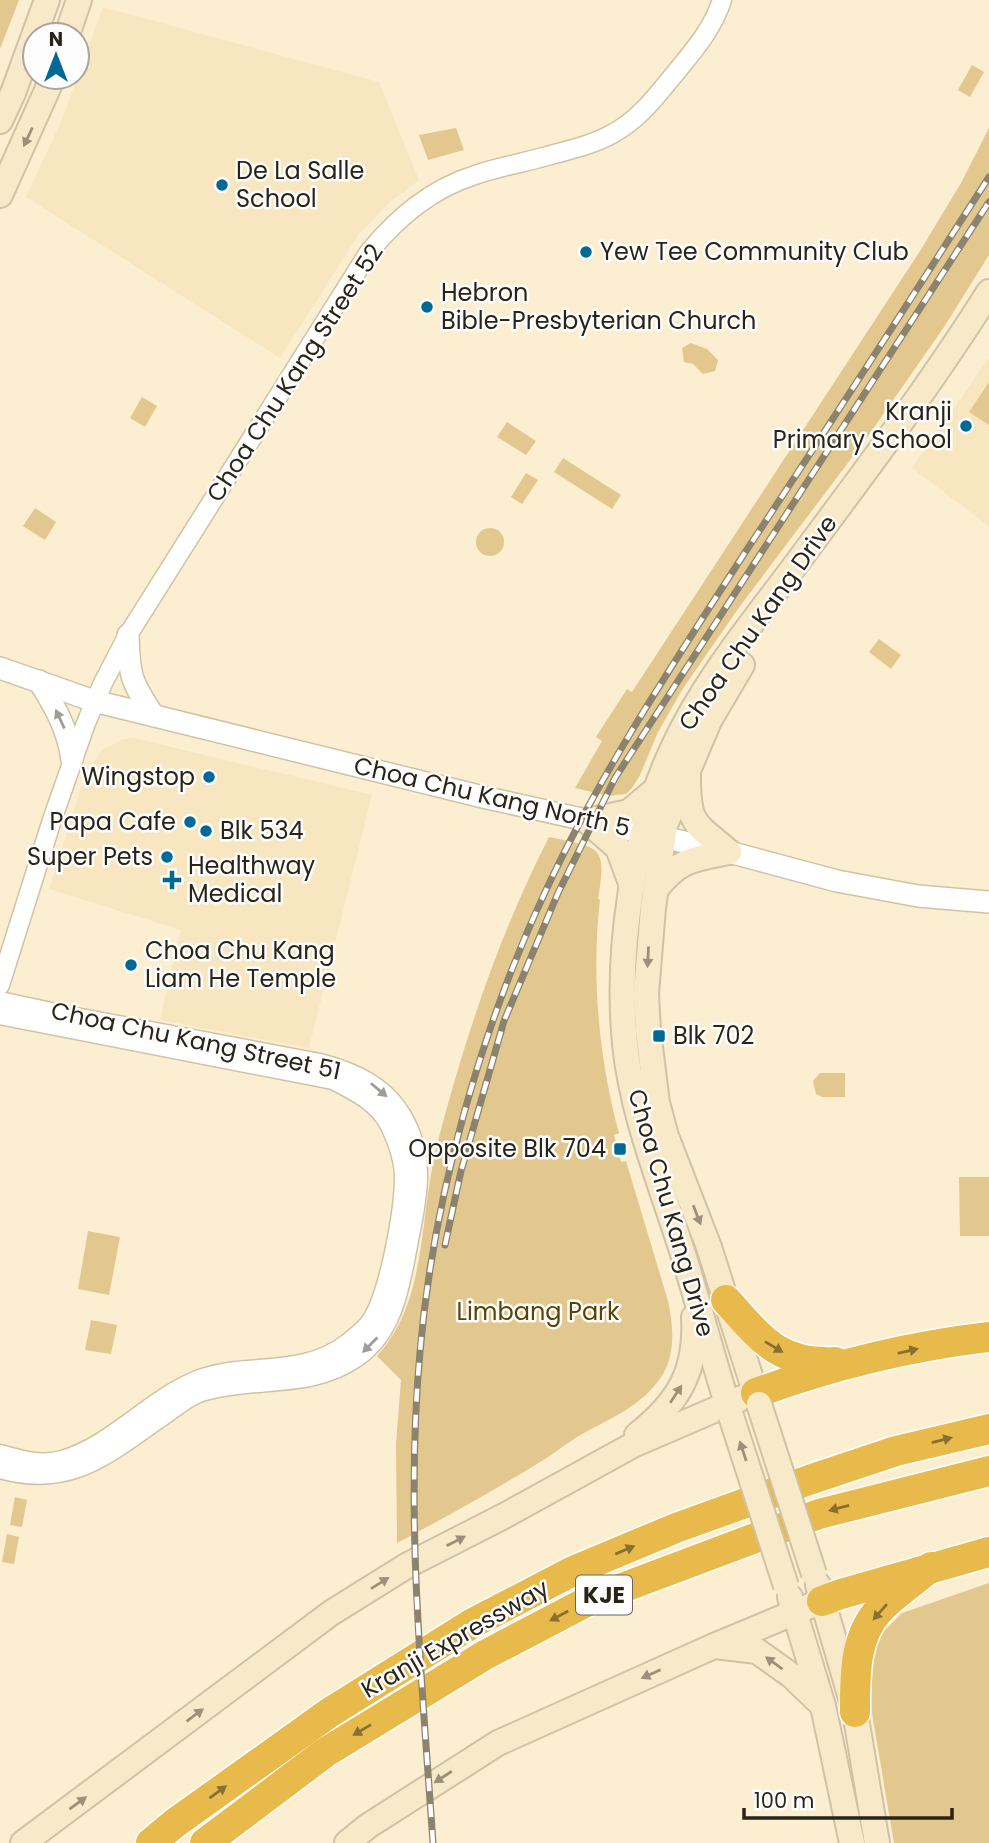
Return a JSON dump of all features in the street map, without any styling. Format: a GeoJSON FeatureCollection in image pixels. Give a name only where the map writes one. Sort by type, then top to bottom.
{"type":"FeatureCollection","features":[{"type":"Feature","properties":{"kind":"highway"},"geometry":{"type":"LineString","coordinates":[[726,1300],[770,1348],[801,1360],[820,1363],[868,1360]]}},
{"type":"Feature","properties":{"kind":"highway"},"geometry":{"type":"LineString","coordinates":[[757,1398],[868,1360],[989,1336]]}},
{"type":"Feature","properties":{"kind":"highway","name":"Kranji Expressway"},"geometry":{"type":"LineString","coordinates":[[151,1843],[329,1713],[472,1623],[573,1571],[676,1528],[808,1480],[896,1451],[989,1429]]}},
{"type":"Feature","properties":{"kind":"highway","name":"Kranji Expressway"},"geometry":{"type":"LineString","coordinates":[[205,1843],[326,1752],[485,1655],[590,1600],[819,1514],[989,1471]]}},
{"type":"Feature","properties":{"kind":"highway"},"geometry":{"type":"LineString","coordinates":[[818,1588],[931,1567],[989,1552]]}},
{"type":"Feature","properties":{"kind":"highway"},"geometry":{"type":"LineString","coordinates":[[855,1712],[858,1652],[864,1633],[879,1610],[931,1567]]}},
{"type":"Feature","properties":{"kind":"main road"},"geometry":{"type":"LineString","coordinates":[[0,121],[47,0]]}},
{"type":"Feature","properties":{"kind":"main road"},"geometry":{"type":"LineString","coordinates":[[72,21],[79,0]]}},
{"type":"Feature","properties":{"kind":"main road"},"geometry":{"type":"LineString","coordinates":[[0,195],[47,91]]}},
{"type":"Feature","properties":{"kind":"main road","name":"Choa Chu Kang Drive"},"geometry":{"type":"LineString","coordinates":[[852,1843],[823,1706],[640,1122],[625,1044],[626,941],[644,888],[653,835],[654,791],[673,747],[699,700],[951,352],[989,292]]}},
{"type":"Feature","properties":{"kind":"main road","name":"Choa Chu Kang Drive"},"geometry":{"type":"LineString","coordinates":[[653,835],[665,825],[709,721],[734,675],[952,379],[989,322]]}},
{"type":"Feature","properties":{"kind":"main road"},"geometry":{"type":"LineString","coordinates":[[688,768],[688,805],[694,822],[729,852]]}},
{"type":"Feature","properties":{"kind":"main road"},"geometry":{"type":"LineString","coordinates":[[587,821],[629,811],[654,791]]}},
{"type":"Feature","properties":{"kind":"main road"},"geometry":{"type":"LineString","coordinates":[[587,821],[618,848],[644,888],[678,866],[729,852]]}},
{"type":"Feature","properties":{"kind":"main road","name":"Choa Chu Kang Drive"},"geometry":{"type":"LineString","coordinates":[[644,888],[648,951],[648,1031],[657,1103],[666,1136],[709,1247],[855,1712],[877,1843]]}},
{"type":"Feature","properties":{"kind":"main road"},"geometry":{"type":"LineString","coordinates":[[633,1445],[635,1437],[669,1406],[686,1377],[695,1337],[692,1285]]}},
{"type":"Feature","properties":{"kind":"main road"},"geometry":{"type":"LineString","coordinates":[[23,1843],[331,1613],[408,1566],[633,1445],[757,1398]]}},
{"type":"Feature","properties":{"kind":"main road"},"geometry":{"type":"LineString","coordinates":[[347,1843],[368,1826],[498,1743],[795,1612],[818,1588]]}},
{"type":"Feature","properties":{"kind":"main road"},"geometry":{"type":"LineString","coordinates":[[714,1646],[757,1651],[792,1675],[823,1706]]}},
{"type":"Feature","properties":{"kind":"street","name":"Choa Chu Kang Street 52"},"geometry":{"type":"LineString","coordinates":[[94,701],[128,635],[356,272],[388,229],[418,203],[453,184],[475,175],[582,147],[613,134],[649,105],[702,40],[713,24],[722,0]]}},
{"type":"Feature","properties":{"kind":"street"},"geometry":{"type":"LineString","coordinates":[[128,635],[129,670],[134,687],[153,715]]}},
{"type":"Feature","properties":{"kind":"street","name":"Choa Chu Kang North 5"},"geometry":{"type":"LineString","coordinates":[[0,668],[94,701],[587,821],[729,852],[837,881],[887,891],[989,902]]}},
{"type":"Feature","properties":{"kind":"street"},"geometry":{"type":"LineString","coordinates":[[39,681],[60,717],[69,740],[72,760]]}},
{"type":"Feature","properties":{"kind":"street"},"geometry":{"type":"LineString","coordinates":[[0,985],[72,760],[94,701]]}},
{"type":"Feature","properties":{"kind":"street","name":"Choa Chu Kang Street 51"},"geometry":{"type":"LineString","coordinates":[[0,1000],[155,1033],[320,1063],[361,1076],[378,1088],[402,1116],[412,1138],[418,1177],[395,1306],[381,1334],[358,1357],[328,1372],[290,1381],[207,1390],[187,1399],[82,1468],[50,1476],[16,1474],[0,1469]]}},
{"type":"Feature","properties":{"kind":"street","name":"Choa Chu Kang Street 51"},"geometry":{"type":"LineString","coordinates":[[0,1015],[333,1080],[355,1091],[381,1113],[396,1142],[404,1175],[403,1197],[382,1301],[370,1323],[346,1344],[322,1358],[286,1368],[203,1378],[181,1387],[96,1445],[62,1460],[35,1463],[0,1454]]}},
{"type":"Feature","properties":{"kind":"shaded area","name":"De La Salle School"},"geometry":{"type":"Polygon","coordinates":[[[103,7],[379,82],[419,180],[389,203],[359,234],[280,358],[26,197],[72,91],[91,91],[91,40],[103,7]]]}},
{"type":"Feature","properties":{"kind":"shaded area","name":"Kranji Primary School"},"geometry":{"type":"Polygon","coordinates":[[[989,358],[989,526],[912,468],[989,358]]]}},
{"type":"Feature","properties":{"kind":"shaded area"},"geometry":{"type":"Polygon","coordinates":[[[134,738],[372,795],[309,1048],[160,1020],[181,930],[49,889],[86,773],[101,751],[123,739],[134,738]]]}},
{"type":"Feature","properties":{"kind":"green space"},"geometry":{"type":"Polygon","coordinates":[[[0,0],[19,0],[0,49],[0,0]]]}},
{"type":"Feature","properties":{"kind":"green space"},"geometry":{"type":"Polygon","coordinates":[[[972,65],[984,72],[970,97],[958,90],[972,65]]]}},
{"type":"Feature","properties":{"kind":"green space"},"geometry":{"type":"Polygon","coordinates":[[[456,128],[464,150],[428,160],[419,135],[456,128]]]}},
{"type":"Feature","properties":{"kind":"green space"},"geometry":{"type":"Polygon","coordinates":[[[989,128],[989,255],[944,327],[866,439],[740,606],[682,690],[658,732],[632,788],[626,794],[609,796],[575,788],[602,741],[596,737],[627,689],[632,692],[920,251],[961,183],[989,128]]]}},
{"type":"Feature","properties":{"kind":"green space"},"geometry":{"type":"Polygon","coordinates":[[[691,343],[707,349],[718,360],[715,371],[703,374],[693,364],[684,362],[682,348],[691,343]]]}},
{"type":"Feature","properties":{"kind":"green space"},"geometry":{"type":"Polygon","coordinates":[[[989,382],[989,425],[969,412],[989,382]]]}},
{"type":"Feature","properties":{"kind":"green space"},"geometry":{"type":"Polygon","coordinates":[[[142,397],[157,406],[145,427],[130,418],[142,397]]]}},
{"type":"Feature","properties":{"kind":"green space"},"geometry":{"type":"Polygon","coordinates":[[[507,422],[536,441],[526,455],[497,437],[507,422]]]}},
{"type":"Feature","properties":{"kind":"green space"},"geometry":{"type":"Polygon","coordinates":[[[563,458],[621,495],[612,509],[554,472],[563,458]]]}},
{"type":"Feature","properties":{"kind":"green space"},"geometry":{"type":"Polygon","coordinates":[[[526,473],[538,480],[522,504],[511,497],[526,473]]]}},
{"type":"Feature","properties":{"kind":"green space"},"geometry":{"type":"Polygon","coordinates":[[[35,508],[56,522],[45,540],[23,526],[35,508]]]}},
{"type":"Feature","properties":{"kind":"green space"},"geometry":{"type":"Polygon","coordinates":[[[490,528],[500,532],[504,542],[500,552],[490,556],[480,552],[476,542],[480,532],[490,528]]]}},
{"type":"Feature","properties":{"kind":"green space"},"geometry":{"type":"Polygon","coordinates":[[[879,639],[901,655],[891,669],[869,652],[879,639]]]}},
{"type":"Feature","properties":{"kind":"green space","name":"Limbang Park"},"geometry":{"type":"Polygon","coordinates":[[[549,837],[590,847],[600,859],[597,988],[606,1077],[619,1133],[614,1135],[621,1162],[626,1161],[668,1301],[672,1348],[663,1374],[655,1386],[635,1404],[502,1485],[397,1543],[396,1444],[401,1380],[377,1356],[392,1337],[411,1294],[435,1155],[470,1030],[506,932],[549,837]]]}},
{"type":"Feature","properties":{"kind":"green space"},"geometry":{"type":"Polygon","coordinates":[[[820,1073],[845,1073],[845,1097],[822,1097],[816,1094],[813,1081],[820,1073]]]}},
{"type":"Feature","properties":{"kind":"green space"},"geometry":{"type":"Polygon","coordinates":[[[959,1177],[989,1177],[989,1236],[960,1236],[959,1177]]]}},
{"type":"Feature","properties":{"kind":"green space"},"geometry":{"type":"Polygon","coordinates":[[[88,1231],[120,1237],[109,1295],[78,1289],[88,1231]]]}},
{"type":"Feature","properties":{"kind":"green space"},"geometry":{"type":"Polygon","coordinates":[[[91,1320],[117,1325],[111,1354],[85,1350],[91,1320]]]}},
{"type":"Feature","properties":{"kind":"green space"},"geometry":{"type":"Polygon","coordinates":[[[15,1497],[27,1500],[22,1527],[10,1525],[15,1497]]]}},
{"type":"Feature","properties":{"kind":"green space"},"geometry":{"type":"Polygon","coordinates":[[[7,1534],[19,1537],[14,1564],[2,1562],[7,1534]]]}},
{"type":"Feature","properties":{"kind":"green space"},"geometry":{"type":"Polygon","coordinates":[[[989,1583],[989,1843],[894,1843],[869,1696],[872,1654],[882,1633],[902,1613],[989,1583]]]}},
{"type":"Feature","properties":{"kind":"railway"},"geometry":{"type":"LineString","coordinates":[[433,1843],[417,1597],[414,1475],[416,1413],[426,1294],[436,1234],[448,1174],[481,1056],[501,998],[547,888],[615,759],[693,633],[989,177]]}},
{"type":"Feature","properties":{"kind":"railway"},"geometry":{"type":"LineString","coordinates":[[445,1245],[461,1171],[504,1021],[558,893],[615,778],[989,202]]}},
{"type":"Feature","properties":{"kind":"place","name":"De La Salle School"},"geometry":{"type":"Point","coordinates":[222,185]}},
{"type":"Feature","properties":{"kind":"place","name":"Yew Tee Community Club"},"geometry":{"type":"Point","coordinates":[586,252]}},
{"type":"Feature","properties":{"kind":"place","name":"Hebron Bible-Presbyterian Church"},"geometry":{"type":"Point","coordinates":[427,307]}},
{"type":"Feature","properties":{"kind":"place","name":"Kranji Primary School"},"geometry":{"type":"Point","coordinates":[966,426]}},
{"type":"Feature","properties":{"kind":"place","name":"Wingstop"},"geometry":{"type":"Point","coordinates":[209,777]}},
{"type":"Feature","properties":{"kind":"place","name":"Papa Cafe"},"geometry":{"type":"Point","coordinates":[190,822]}},
{"type":"Feature","properties":{"kind":"place","name":"Blk 534"},"geometry":{"type":"Point","coordinates":[206,831]}},
{"type":"Feature","properties":{"kind":"place","name":"Super Pets"},"geometry":{"type":"Point","coordinates":[167,857]}},
{"type":"Feature","properties":{"kind":"place","name":"Healthway Medical"},"geometry":{"type":"Point","coordinates":[172,880]}},
{"type":"Feature","properties":{"kind":"place","name":"Choa Chu Kang Liam He Temple"},"geometry":{"type":"Point","coordinates":[131,965]}},
{"type":"Feature","properties":{"kind":"place","name":"Blk 702"},"geometry":{"type":"Point","coordinates":[659,1036]}},
{"type":"Feature","properties":{"kind":"place","name":"Opposite Blk 704"},"geometry":{"type":"Point","coordinates":[620,1149]}}]}
